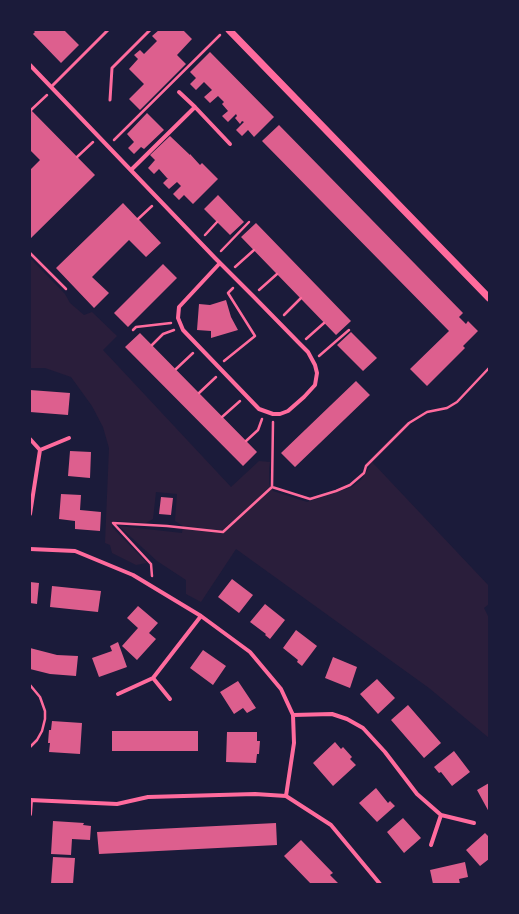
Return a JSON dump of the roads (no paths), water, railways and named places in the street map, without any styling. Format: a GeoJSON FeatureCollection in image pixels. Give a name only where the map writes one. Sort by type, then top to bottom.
{"type":"FeatureCollection","features":[{"type":"Feature","properties":{"kind":"street"},"geometry":{"type":"LineString","coordinates":[[229,30],[489,298]]}},
{"type":"Feature","properties":{"kind":"street"},"geometry":{"type":"LineString","coordinates":[[30,65],[215,258],[230,272],[308,352],[317,373],[315,384],[304,397],[288,410],[280,414],[273,414],[259,409],[181,328],[178,318],[178,308],[220,263]]}},
{"type":"Feature","properties":{"kind":"street"},"geometry":{"type":"LineString","coordinates":[[179,92],[230,144]]}},
{"type":"Feature","properties":{"kind":"street"},"geometry":{"type":"LineString","coordinates":[[131,170],[194,107]]}},
{"type":"Feature","properties":{"kind":"street"},"geometry":{"type":"LineString","coordinates":[[40,450],[69,438]]}},
{"type":"Feature","properties":{"kind":"street"},"geometry":{"type":"LineString","coordinates":[[30,439],[40,450]]}},
{"type":"Feature","properties":{"kind":"street"},"geometry":{"type":"LineString","coordinates":[[30,514],[40,450]]}},
{"type":"Feature","properties":{"kind":"street"},"geometry":{"type":"LineString","coordinates":[[30,549],[75,551],[133,576],[201,616],[250,652],[281,689],[293,715],[294,743],[286,796]]}},
{"type":"Feature","properties":{"kind":"street"},"geometry":{"type":"LineString","coordinates":[[118,694],[153,678],[201,616]]}},
{"type":"Feature","properties":{"kind":"street"},"geometry":{"type":"LineString","coordinates":[[153,678],[170,699]]}},
{"type":"Feature","properties":{"kind":"street"},"geometry":{"type":"LineString","coordinates":[[293,715],[332,714],[347,719],[363,728],[385,752],[417,794],[441,814],[474,823]]}},
{"type":"Feature","properties":{"kind":"street"},"geometry":{"type":"LineString","coordinates":[[30,814],[31,800],[117,804],[148,797],[255,794],[286,796],[331,825],[380,884]]}},
{"type":"Feature","properties":{"kind":"street"},"geometry":{"type":"LineString","coordinates":[[431,845],[441,814]]}},
{"type":"Feature","properties":{"kind":"lane"},"geometry":{"type":"LineString","coordinates":[[52,88],[108,30]]}},
{"type":"Feature","properties":{"kind":"lane"},"geometry":{"type":"LineString","coordinates":[[110,100],[112,68],[150,30]]}}]}
